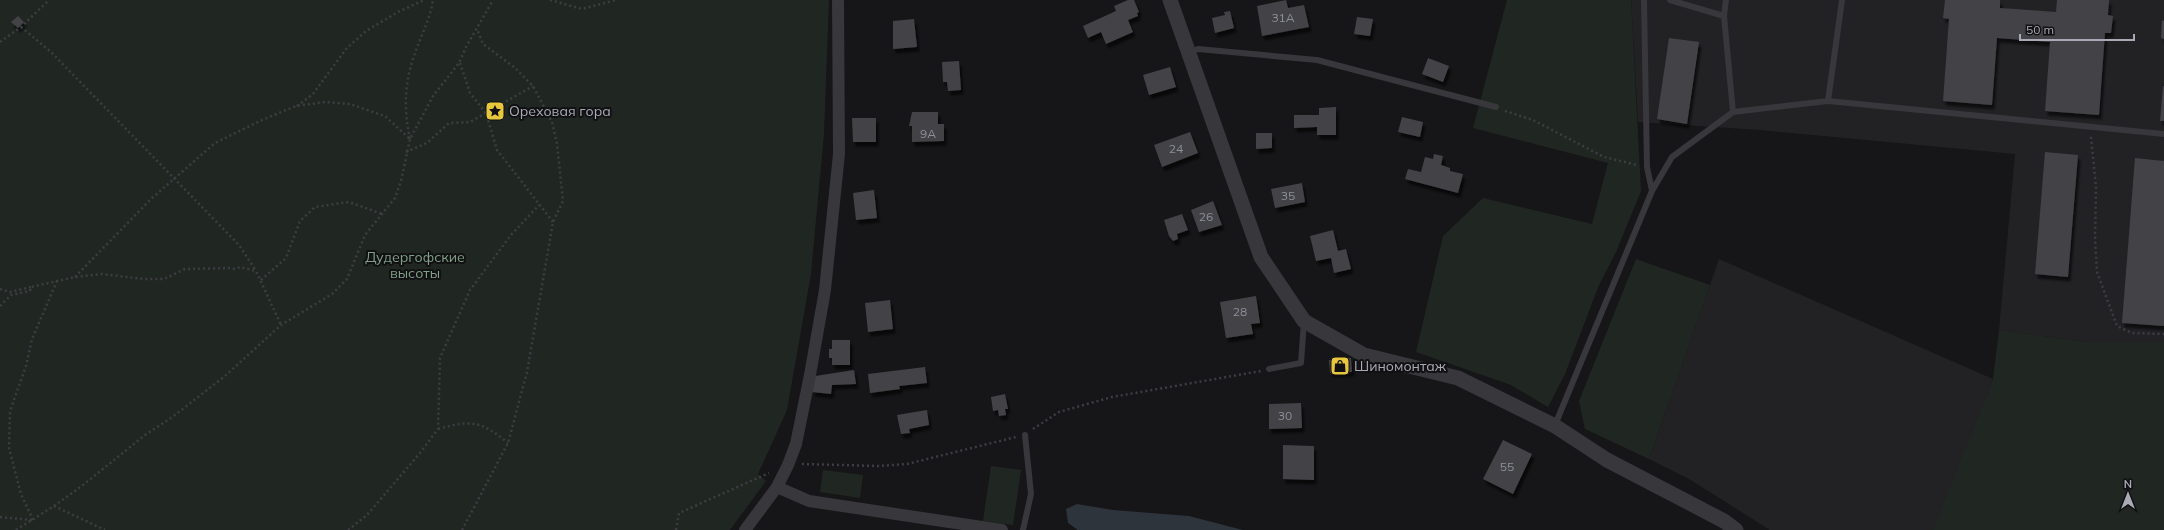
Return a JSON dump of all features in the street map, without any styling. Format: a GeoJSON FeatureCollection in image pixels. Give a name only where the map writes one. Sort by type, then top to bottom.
{"type":"FeatureCollection","features":[{"type":"Feature","properties":{"kind":"street"},"geometry":{"type":"LineString","coordinates":[[745,530],[777,487],[796,444],[825,290],[840,154],[838,0]]}},
{"type":"Feature","properties":{"kind":"street"},"geometry":{"type":"LineString","coordinates":[[1170,0],[1261,257],[1304,321],[1364,355],[1458,378],[1555,426],[1607,460],[1724,521],[1736,530]]}},
{"type":"Feature","properties":{"kind":"street"},"geometry":{"type":"LineString","coordinates":[[777,487],[809,501],[1002,530]]}},
{"type":"Feature","properties":{"kind":"lane"},"geometry":{"type":"LineString","coordinates":[[1644,0],[1647,167],[1652,191]]}},
{"type":"Feature","properties":{"kind":"lane"},"geometry":{"type":"LineString","coordinates":[[1670,0],[1724,16]]}},
{"type":"Feature","properties":{"kind":"lane"},"geometry":{"type":"LineString","coordinates":[[1726,0],[1724,16],[1733,112]]}},
{"type":"Feature","properties":{"kind":"lane"},"geometry":{"type":"LineString","coordinates":[[1828,101],[1842,0]]}},
{"type":"Feature","properties":{"kind":"lane"},"geometry":{"type":"LineString","coordinates":[[1188,52],[1198,49],[1317,60],[1496,107]]}},
{"type":"Feature","properties":{"kind":"lane"},"geometry":{"type":"LineString","coordinates":[[1555,426],[1652,191],[1672,157],[1733,112],[1828,101],[2164,134]]}},
{"type":"Feature","properties":{"kind":"lane"},"geometry":{"type":"LineString","coordinates":[[1269,369],[1301,363],[1304,321]]}},
{"type":"Feature","properties":{"kind":"lane"},"geometry":{"type":"LineString","coordinates":[[1023,530],[1031,494],[1025,435]]}},
{"type":"Feature","properties":{"kind":"path"},"geometry":{"type":"LineString","coordinates":[[0,42],[21,27],[49,0]]}},
{"type":"Feature","properties":{"kind":"path"},"geometry":{"type":"LineString","coordinates":[[75,277],[151,199],[215,143],[296,106],[313,94],[346,49],[366,31],[398,12],[424,0]]}},
{"type":"Feature","properties":{"kind":"path"},"geometry":{"type":"LineString","coordinates":[[410,139],[406,118],[406,84],[413,58],[432,10],[433,0]]}},
{"type":"Feature","properties":{"kind":"path"},"geometry":{"type":"LineString","coordinates":[[16,530],[54,506],[225,376],[281,325],[332,294],[347,279],[364,235],[394,198],[399,187],[410,139],[433,96],[459,63],[466,47],[492,0]]}},
{"type":"Feature","properties":{"kind":"path"},"geometry":{"type":"LineString","coordinates":[[550,0],[582,9],[616,0]]}},
{"type":"Feature","properties":{"kind":"path"},"geometry":{"type":"LineString","coordinates":[[21,27],[50,52],[239,244],[262,280],[281,325]]}},
{"type":"Feature","properties":{"kind":"path"},"geometry":{"type":"LineString","coordinates":[[462,530],[508,443],[527,372],[553,222],[563,201],[557,144],[552,122],[533,86],[514,67],[483,44],[477,29]]}},
{"type":"Feature","properties":{"kind":"path"},"geometry":{"type":"LineString","coordinates":[[459,63],[470,93],[486,113],[497,150],[553,222]]}},
{"type":"Feature","properties":{"kind":"path"},"geometry":{"type":"LineString","coordinates":[[406,152],[427,143],[449,124],[470,122],[533,86]]}},
{"type":"Feature","properties":{"kind":"path"},"geometry":{"type":"LineString","coordinates":[[296,106],[325,102],[350,104],[385,116],[410,139]]}},
{"type":"Feature","properties":{"kind":"path"},"geometry":{"type":"LineString","coordinates":[[1496,107],[1533,120],[1582,147],[1604,157],[1647,167]]}},
{"type":"Feature","properties":{"kind":"path"},"geometry":{"type":"LineString","coordinates":[[2090,126],[2096,187],[2095,240],[2098,272],[2117,326],[2132,333],[2164,334]]}},
{"type":"Feature","properties":{"kind":"path"},"geometry":{"type":"LineString","coordinates":[[262,280],[286,258],[300,221],[315,207],[349,202],[382,214]]}},
{"type":"Feature","properties":{"kind":"path"},"geometry":{"type":"LineString","coordinates":[[348,530],[367,515],[420,453],[438,429],[440,358],[470,290],[511,235],[538,204]]}},
{"type":"Feature","properties":{"kind":"path"},"geometry":{"type":"LineString","coordinates":[[0,290],[11,293],[30,291],[32,287],[57,281],[102,274],[144,280],[164,279],[185,269],[235,269],[240,267],[256,271]]}},
{"type":"Feature","properties":{"kind":"path"},"geometry":{"type":"LineString","coordinates":[[33,520],[21,494],[9,448],[10,411],[26,366],[32,339],[57,281]]}},
{"type":"Feature","properties":{"kind":"path"},"geometry":{"type":"LineString","coordinates":[[0,306],[11,293]]}},
{"type":"Feature","properties":{"kind":"path"},"geometry":{"type":"LineString","coordinates":[[438,429],[463,422],[490,428],[508,443]]}},
{"type":"Feature","properties":{"kind":"path"},"geometry":{"type":"LineString","coordinates":[[676,530],[679,514],[788,465]]}},
{"type":"Feature","properties":{"kind":"path"},"geometry":{"type":"LineString","coordinates":[[54,506],[105,530]]}},
{"type":"Feature","properties":{"kind":"path"},"geometry":{"type":"LineString","coordinates":[[0,516],[33,520]]}},
{"type":"Feature","properties":{"kind":"shaded area"},"geometry":{"type":"Polygon","coordinates":[[[1631,0],[2164,0],[2164,342],[2087,342],[1999,330],[2015,154],[1760,130],[1638,122],[1631,0]]]}},
{"type":"Feature","properties":{"kind":"shaded area"},"geometry":{"type":"Polygon","coordinates":[[[1719,259],[1993,379],[1934,530],[1770,530],[1689,479],[1649,459],[1719,259]]]}},
{"type":"Feature","properties":{"kind":"shaded area"},"geometry":{"type":"Polygon","coordinates":[[[1077,504],[1113,510],[1189,516],[1243,530],[1078,530],[1068,523],[1066,509],[1077,504]]]}},
{"type":"Feature","properties":{"kind":"green space","name":"Дудергофские высоты"},"geometry":{"type":"Polygon","coordinates":[[[0,0],[829,0],[824,134],[811,274],[787,410],[758,474],[766,481],[730,530],[0,530],[0,0]]]}},
{"type":"Feature","properties":{"kind":"green space"},"geometry":{"type":"Polygon","coordinates":[[[1507,0],[1631,0],[1641,191],[1616,252],[1599,285],[1565,374],[1548,407],[1511,385],[1416,352],[1443,236],[1483,198],[1592,224],[1608,163],[1473,128],[1507,0]]]}},
{"type":"Feature","properties":{"kind":"green space"},"geometry":{"type":"Polygon","coordinates":[[[1636,259],[1710,285],[1649,459],[1585,429],[1579,401],[1636,259]]]}},
{"type":"Feature","properties":{"kind":"green space"},"geometry":{"type":"Polygon","coordinates":[[[1999,330],[2087,342],[2164,342],[2164,530],[1933,530],[1993,379],[1999,330]]]}},
{"type":"Feature","properties":{"kind":"green space"},"geometry":{"type":"Polygon","coordinates":[[[991,466],[1021,470],[1013,525],[983,521],[991,466]]]}},
{"type":"Feature","properties":{"kind":"green space"},"geometry":{"type":"Polygon","coordinates":[[[823,470],[863,475],[860,498],[820,492],[823,470]]]}},
{"type":"Feature","properties":{"kind":"building"},"geometry":{"type":"Polygon","coordinates":[[[1128,0],[1134,0],[1139,12],[1137,13],[1138,16],[1128,20],[1133,32],[1106,44],[1101,32],[1088,38],[1083,26],[1116,11],[1114,6],[1128,0]]]}},
{"type":"Feature","properties":{"kind":"building"},"geometry":{"type":"Polygon","coordinates":[[[1286,0],[1288,8],[1304,5],[1309,27],[1262,36],[1257,6],[1286,0]]]}},
{"type":"Feature","properties":{"kind":"building"},"geometry":{"type":"Polygon","coordinates":[[[1945,0],[2000,0],[2000,8],[2056,12],[2057,0],[2109,0],[2108,15],[2113,16],[2111,33],[2105,33],[2099,115],[2045,111],[2050,42],[1997,38],[1992,105],[1943,101],[1949,19],[1943,18],[1945,0]]]}},
{"type":"Feature","properties":{"kind":"building"},"geometry":{"type":"Polygon","coordinates":[[[1230,11],[1234,28],[1215,33],[1212,18],[1225,15],[1224,12],[1230,11]]]}},
{"type":"Feature","properties":{"kind":"building"},"geometry":{"type":"Polygon","coordinates":[[[18,16],[24,22],[18,28],[11,22],[18,16]]]}},
{"type":"Feature","properties":{"kind":"building"},"geometry":{"type":"Polygon","coordinates":[[[1357,17],[1373,19],[1370,36],[1354,34],[1357,17]]]}},
{"type":"Feature","properties":{"kind":"building"},"geometry":{"type":"Polygon","coordinates":[[[914,19],[917,47],[893,49],[893,21],[914,19]]]}},
{"type":"Feature","properties":{"kind":"building"},"geometry":{"type":"Polygon","coordinates":[[[2162,20],[2164,21],[2164,39],[2161,38],[2162,20]]]}},
{"type":"Feature","properties":{"kind":"building"},"geometry":{"type":"Polygon","coordinates":[[[1669,38],[1699,42],[1687,124],[1657,119],[1669,38]]]}},
{"type":"Feature","properties":{"kind":"building"},"geometry":{"type":"Polygon","coordinates":[[[1428,58],[1449,66],[1443,82],[1422,74],[1428,58]]]}},
{"type":"Feature","properties":{"kind":"building"},"geometry":{"type":"Polygon","coordinates":[[[959,61],[961,90],[948,91],[947,82],[943,82],[942,62],[959,61]]]}},
{"type":"Feature","properties":{"kind":"building"},"geometry":{"type":"Polygon","coordinates":[[[1170,67],[1176,87],[1149,95],[1143,75],[1170,67]]]}},
{"type":"Feature","properties":{"kind":"building"},"geometry":{"type":"Polygon","coordinates":[[[2163,86],[2164,121],[2160,121],[2163,86]]]}},
{"type":"Feature","properties":{"kind":"building"},"geometry":{"type":"Polygon","coordinates":[[[1336,107],[1336,135],[1317,135],[1317,127],[1294,128],[1294,115],[1319,115],[1319,108],[1336,107]]]}},
{"type":"Feature","properties":{"kind":"building"},"geometry":{"type":"Polygon","coordinates":[[[912,112],[938,112],[938,124],[944,124],[944,141],[912,142],[912,126],[909,126],[912,112]]]}},
{"type":"Feature","properties":{"kind":"building"},"geometry":{"type":"Polygon","coordinates":[[[1402,117],[1423,122],[1420,137],[1398,132],[1402,117]]]}},
{"type":"Feature","properties":{"kind":"building"},"geometry":{"type":"Polygon","coordinates":[[[852,118],[876,118],[876,142],[853,142],[852,118]]]}},
{"type":"Feature","properties":{"kind":"building"},"geometry":{"type":"Polygon","coordinates":[[[1190,132],[1198,153],[1162,167],[1154,145],[1190,132]]]}},
{"type":"Feature","properties":{"kind":"building"},"geometry":{"type":"Polygon","coordinates":[[[1256,133],[1272,133],[1272,148],[1256,149],[1256,133]]]}},
{"type":"Feature","properties":{"kind":"building"},"geometry":{"type":"Polygon","coordinates":[[[2045,152],[2078,155],[2068,277],[2035,274],[2045,152]]]}},
{"type":"Feature","properties":{"kind":"building"},"geometry":{"type":"Polygon","coordinates":[[[1434,154],[1443,156],[1441,165],[1450,168],[1450,171],[1463,174],[1458,193],[1405,179],[1408,169],[1421,172],[1425,157],[1433,159],[1434,154]]]}},
{"type":"Feature","properties":{"kind":"building"},"geometry":{"type":"Polygon","coordinates":[[[2135,158],[2164,161],[2164,326],[2122,323],[2135,158]]]}},
{"type":"Feature","properties":{"kind":"building"},"geometry":{"type":"Polygon","coordinates":[[[1302,183],[1305,202],[1275,208],[1271,189],[1302,183]]]}},
{"type":"Feature","properties":{"kind":"building"},"geometry":{"type":"Polygon","coordinates":[[[874,190],[877,218],[856,220],[853,193],[874,190]]]}},
{"type":"Feature","properties":{"kind":"building"},"geometry":{"type":"Polygon","coordinates":[[[1213,201],[1222,225],[1199,232],[1191,210],[1213,201]]]}},
{"type":"Feature","properties":{"kind":"building"},"geometry":{"type":"Polygon","coordinates":[[[1182,214],[1188,230],[1177,234],[1178,239],[1173,241],[1169,236],[1164,220],[1182,214]]]}},
{"type":"Feature","properties":{"kind":"building"},"geometry":{"type":"Polygon","coordinates":[[[1333,230],[1338,251],[1346,249],[1351,269],[1334,273],[1331,258],[1316,261],[1310,236],[1333,230]]]}},
{"type":"Feature","properties":{"kind":"building"},"geometry":{"type":"Polygon","coordinates":[[[1256,296],[1260,323],[1251,324],[1253,334],[1226,338],[1220,302],[1256,296]]]}},
{"type":"Feature","properties":{"kind":"building"},"geometry":{"type":"Polygon","coordinates":[[[890,300],[893,329],[868,332],[865,303],[890,300]]]}},
{"type":"Feature","properties":{"kind":"building"},"geometry":{"type":"Polygon","coordinates":[[[832,340],[850,340],[850,365],[832,365],[832,358],[829,358],[829,349],[832,349],[832,340]]]}},
{"type":"Feature","properties":{"kind":"building","name":"Шиномонтаж"},"geometry":{"type":"Polygon","coordinates":[[[1351,358],[1352,372],[1330,373],[1329,360],[1351,358]]]}},
{"type":"Feature","properties":{"kind":"building"},"geometry":{"type":"Polygon","coordinates":[[[925,367],[927,383],[899,386],[900,389],[870,393],[868,374],[925,367]]]}},
{"type":"Feature","properties":{"kind":"building"},"geometry":{"type":"Polygon","coordinates":[[[854,370],[856,384],[832,385],[831,394],[812,392],[815,376],[854,370]]]}},
{"type":"Feature","properties":{"kind":"building"},"geometry":{"type":"Polygon","coordinates":[[[1005,394],[1008,409],[1005,409],[1006,415],[999,416],[998,410],[993,411],[991,397],[1005,394]]]}},
{"type":"Feature","properties":{"kind":"building"},"geometry":{"type":"Polygon","coordinates":[[[1301,403],[1302,428],[1269,429],[1269,404],[1301,403]]]}},
{"type":"Feature","properties":{"kind":"building"},"geometry":{"type":"Polygon","coordinates":[[[927,410],[929,425],[909,429],[910,433],[901,434],[897,415],[927,410]]]}},
{"type":"Feature","properties":{"kind":"building"},"geometry":{"type":"Polygon","coordinates":[[[1503,440],[1532,454],[1513,494],[1483,479],[1503,440]]]}},
{"type":"Feature","properties":{"kind":"building"},"geometry":{"type":"Polygon","coordinates":[[[1283,445],[1314,446],[1314,480],[1283,479],[1283,445]]]}},
{"type":"Feature","properties":{"kind":"place","name":"Ореховая гора"},"geometry":{"type":"Point","coordinates":[495,111]}},
{"type":"Feature","properties":{"kind":"place","name":"Шиномонтаж"},"geometry":{"type":"Point","coordinates":[1340,366]}}]}
